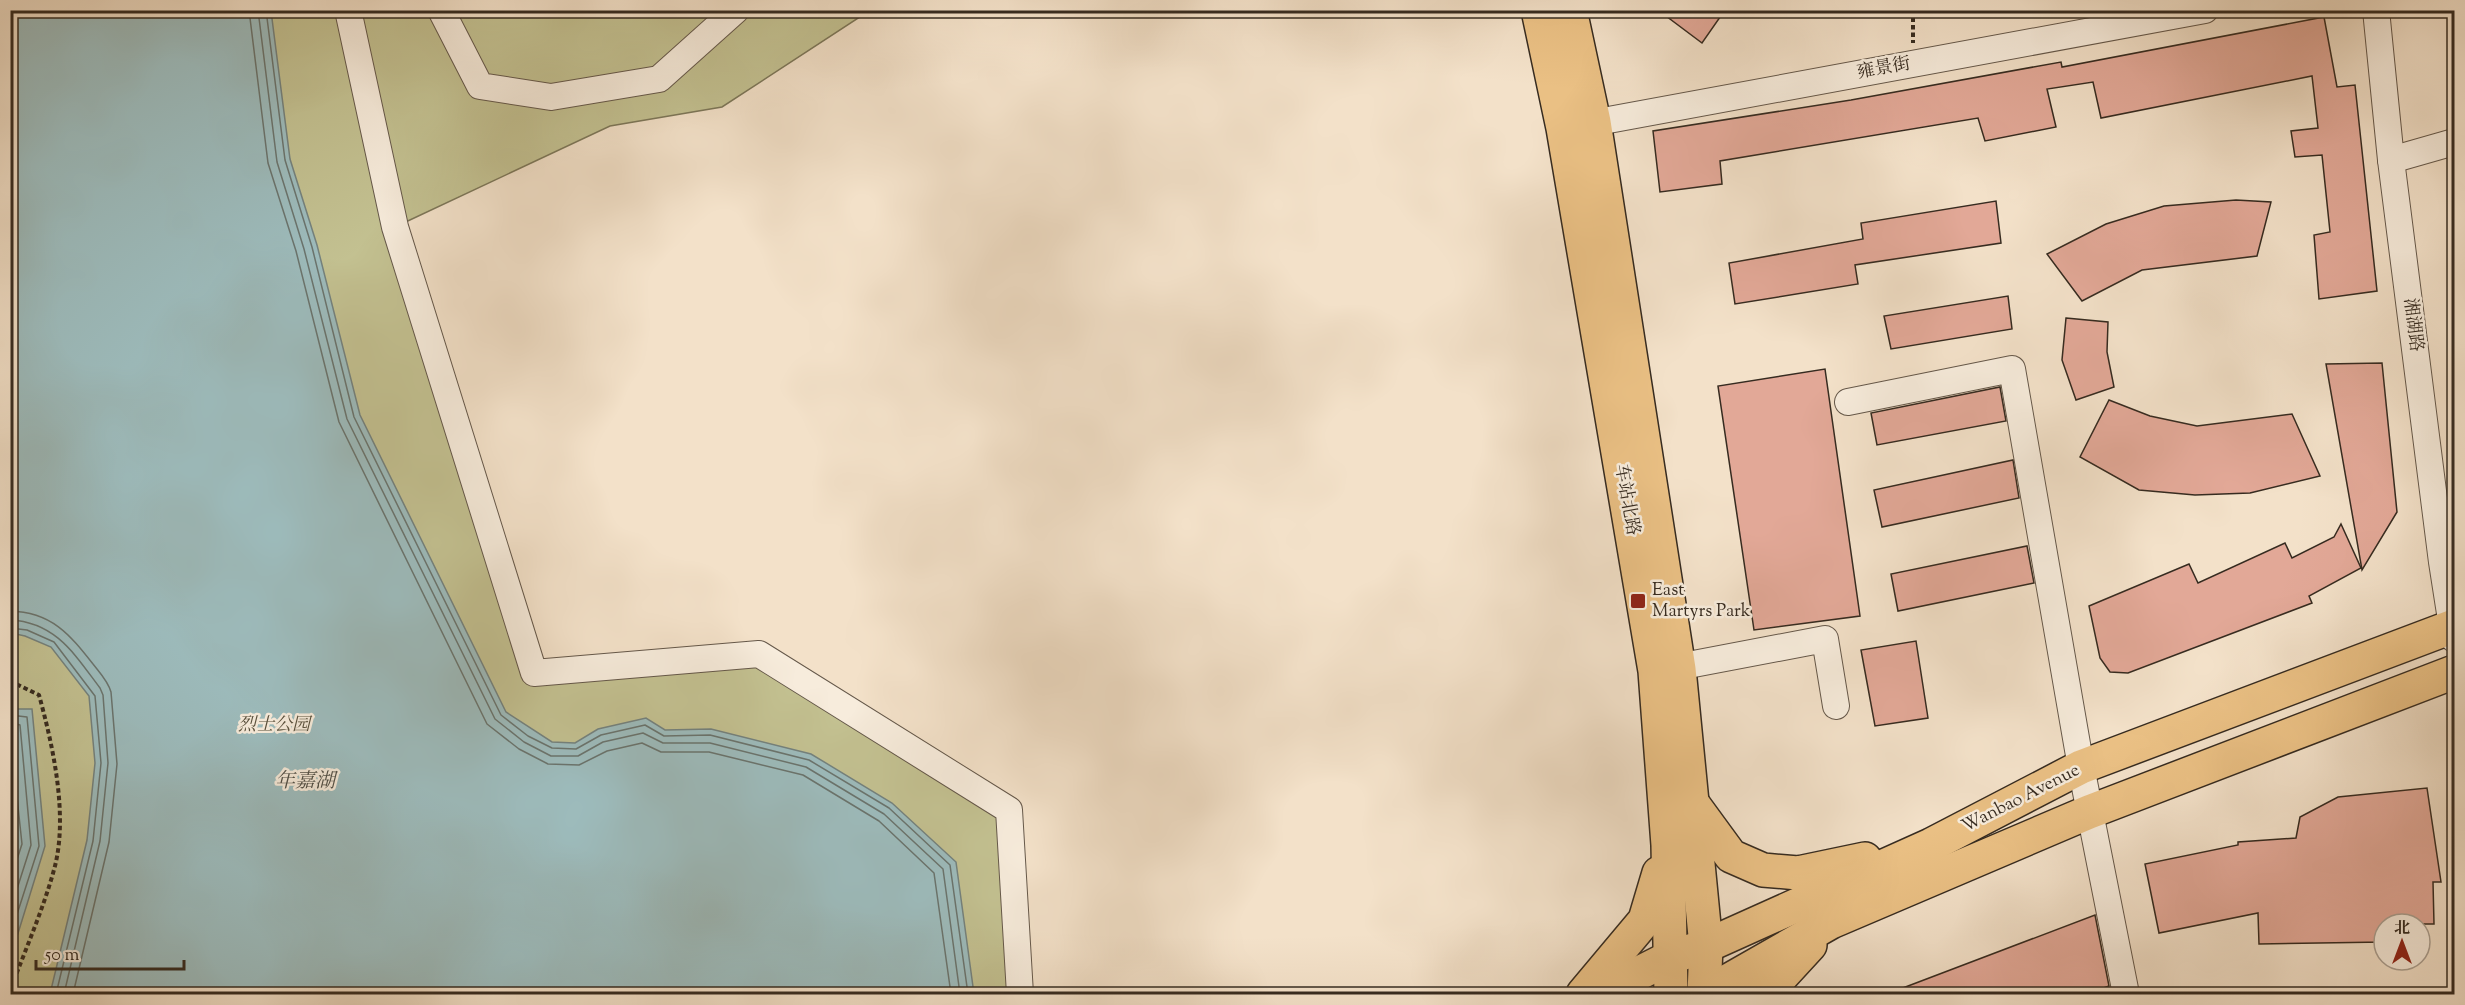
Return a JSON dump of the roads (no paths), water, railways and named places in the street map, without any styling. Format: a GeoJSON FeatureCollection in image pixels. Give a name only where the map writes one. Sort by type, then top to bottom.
{"type":"FeatureCollection","features":[{"type":"Feature","properties":{"kind":"main road","name":"车站北路"},"geometry":{"type":"LineString","coordinates":[[1538,10],[1578,125]]}},
{"type":"Feature","properties":{"kind":"main road","name":"车站北路"},"geometry":{"type":"LineString","coordinates":[[1570,10],[1578,125],[1667,670],[1693,803],[1706,946],[1705,994]]}},
{"type":"Feature","properties":{"kind":"main road","name":"Wanbao Avenue"},"geometry":{"type":"LineString","coordinates":[[1598,994],[1671,957],[1706,946],[1931,845],[2081,768],[2453,631]]}},
{"type":"Feature","properties":{"kind":"main road","name":"车站北路"},"geometry":{"type":"LineString","coordinates":[[1667,670],[1671,994]]}},
{"type":"Feature","properties":{"kind":"main road","name":"Wanbao Avenue"},"geometry":{"type":"LineString","coordinates":[[1705,994],[1832,922],[2090,812],[2454,672]]}},
{"type":"Feature","properties":{"kind":"main road"},"geometry":{"type":"LineString","coordinates":[[1693,803],[1731,856],[1763,870],[1798,873],[1931,845]]}},
{"type":"Feature","properties":{"kind":"main road"},"geometry":{"type":"LineString","coordinates":[[1583,994],[1645,920],[1668,846]]}},
{"type":"Feature","properties":{"kind":"main road"},"geometry":{"type":"LineString","coordinates":[[1765,994],[1832,922]]}},
{"type":"Feature","properties":{"kind":"street"},"geometry":{"type":"LineString","coordinates":[[348,10],[394,227],[534,673],[759,654],[1009,810],[1020,994]]}},
{"type":"Feature","properties":{"kind":"street"},"geometry":{"type":"LineString","coordinates":[[441,10],[480,86],[550,98],[659,79],[736,10]]}},
{"type":"Feature","properties":{"kind":"street","name":"雍景街"},"geometry":{"type":"LineString","coordinates":[[1578,125],[2205,10]]}},
{"type":"Feature","properties":{"kind":"street","name":"湘湖路"},"geometry":{"type":"LineString","coordinates":[[2376,10],[2391,160],[2453,631]]}},
{"type":"Feature","properties":{"kind":"street"},"geometry":{"type":"LineString","coordinates":[[2391,160],[2454,142]]}},
{"type":"Feature","properties":{"kind":"street"},"geometry":{"type":"LineString","coordinates":[[1848,402],[2012,369],[2081,768],[2126,994]]}},
{"type":"Feature","properties":{"kind":"street"},"geometry":{"type":"LineString","coordinates":[[1667,670],[1825,639],[1836,706]]}},
{"type":"Feature","properties":{"kind":"water","name":"年嘉湖"},"geometry":{"type":"Polygon","coordinates":[[[10,11],[271,11],[290,159],[317,245],[360,415],[506,712],[552,742],[575,743],[598,729],[646,718],[665,730],[711,729],[811,754],[892,803],[956,862],[974,994],[50,994],[87,840],[95,763],[89,696],[51,647],[11,633],[10,11]]]}},
{"type":"Feature","properties":{"kind":"water"},"geometry":{"type":"Polygon","coordinates":[[[11,709],[32,709],[45,846],[11,956],[11,709]]]}},
{"type":"Feature","properties":{"kind":"place","name":"East Martyrs Park"},"geometry":{"type":"Point","coordinates":[1638,601]}},
{"type":"Feature","properties":{"kind":"park label","name":"烈士公园"},"geometry":{"type":"Point","coordinates":[274,726]}}]}
